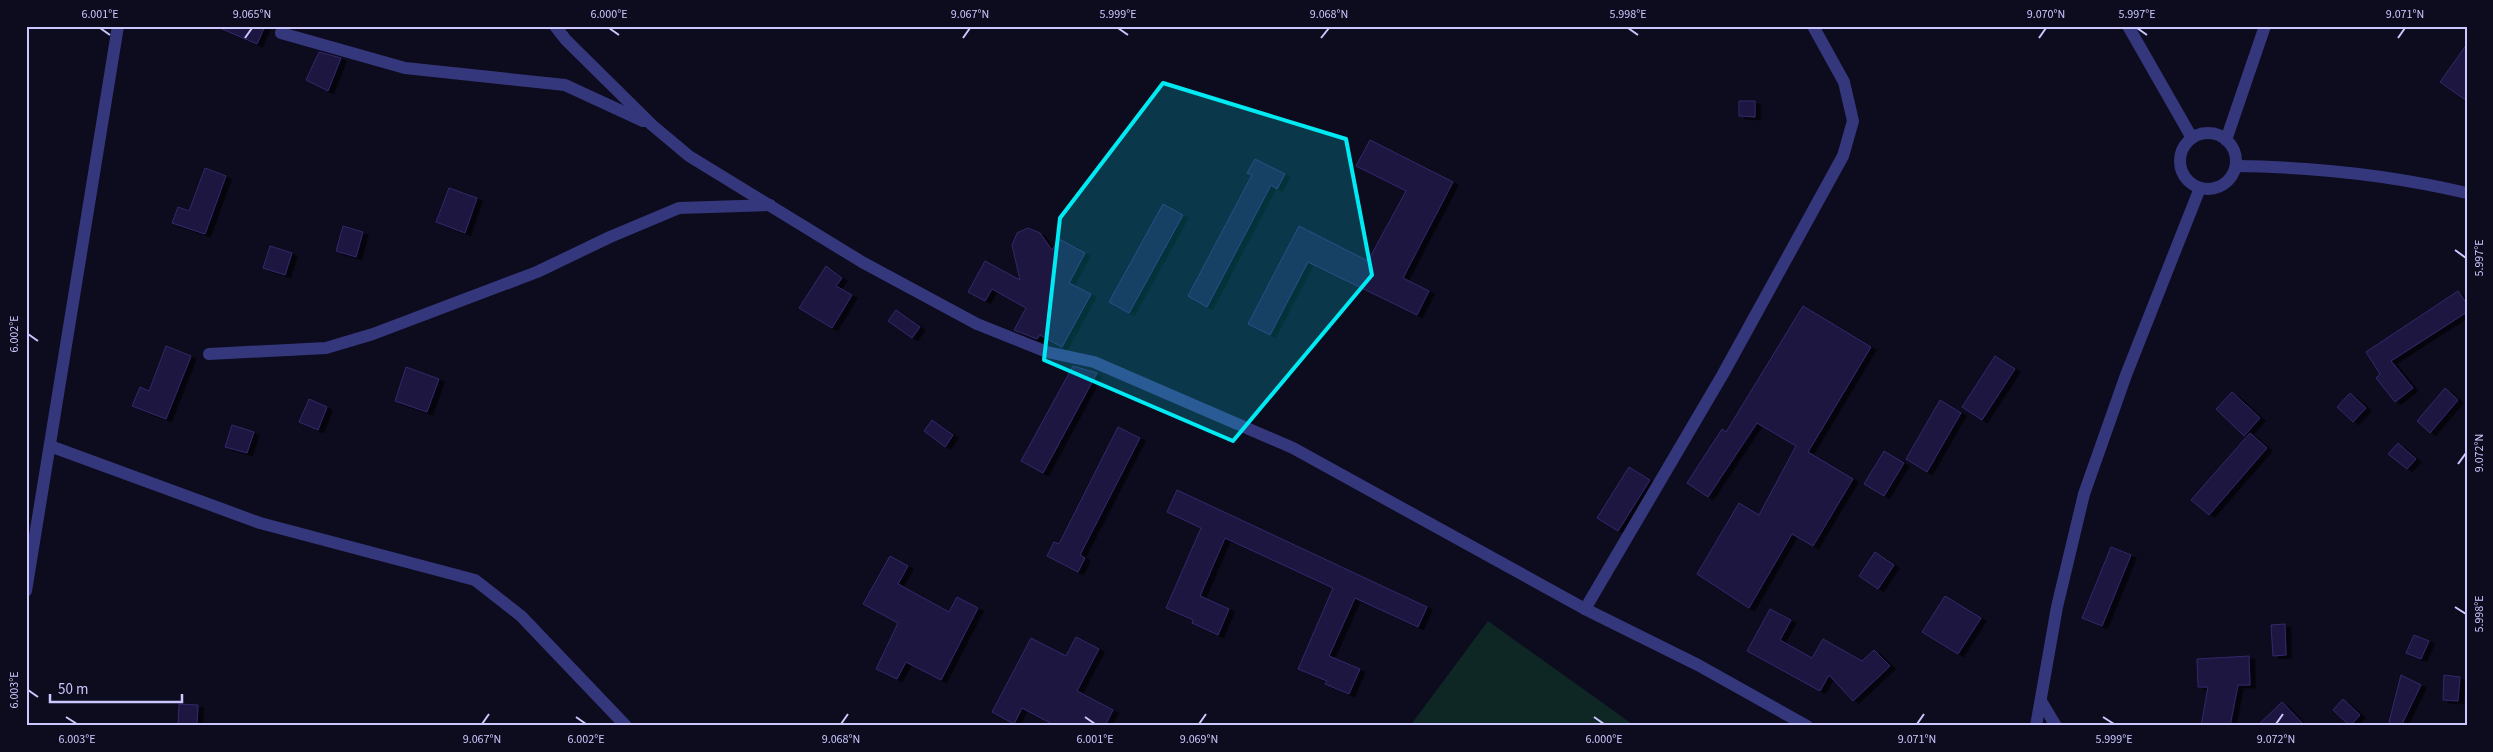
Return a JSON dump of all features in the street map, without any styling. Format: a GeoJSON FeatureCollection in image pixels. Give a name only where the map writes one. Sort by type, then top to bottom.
{"type":"FeatureCollection","features":[{"type":"Feature","properties":{"kind":"street"},"geometry":{"type":"LineString","coordinates":[[26,591],[118,26]]}},
{"type":"Feature","properties":{"kind":"street"},"geometry":{"type":"LineString","coordinates":[[556,26],[566,40],[652,125],[689,156],[862,262],[977,324],[1047,352],[1094,362],[1293,448],[1585,610],[1698,665],[1807,726]]}},
{"type":"Feature","properties":{"kind":"street"},"geometry":{"type":"LineString","coordinates":[[1585,610],[1724,374],[1843,156],[1853,121],[1844,82],[1813,26]]}},
{"type":"Feature","properties":{"kind":"street"},"geometry":{"type":"LineString","coordinates":[[2128,26],[2192,138]]}},
{"type":"Feature","properties":{"kind":"street"},"geometry":{"type":"LineString","coordinates":[[2226,140],[2264,26]]}},
{"type":"Feature","properties":{"kind":"street"},"geometry":{"type":"LineString","coordinates":[[281,33],[405,68],[464,76],[521,79],[565,85],[652,125]]}},
{"type":"Feature","properties":{"kind":"street"},"geometry":{"type":"LineString","coordinates":[[2210,133],[2226,140],[2234,152],[2236,166],[2231,177],[2223,185],[2212,189],[2200,188],[2186,180],[2180,166],[2182,150],[2192,138],[2210,133]]}},
{"type":"Feature","properties":{"kind":"street"},"geometry":{"type":"LineString","coordinates":[[2236,166],[2279,166],[2413,180],[2467,193]]}},
{"type":"Feature","properties":{"kind":"street"},"geometry":{"type":"LineString","coordinates":[[2036,726],[2057,607],[2084,494],[2126,375],[2200,188]]}},
{"type":"Feature","properties":{"kind":"street"},"geometry":{"type":"LineString","coordinates":[[209,354],[326,348],[373,334],[529,276],[610,236],[679,208],[770,205]]}},
{"type":"Feature","properties":{"kind":"street"},"geometry":{"type":"LineString","coordinates":[[50,446],[260,523],[475,580],[520,616],[626,726]]}},
{"type":"Feature","properties":{"kind":"street"},"geometry":{"type":"LineString","coordinates":[[2041,701],[2056,726]]}},
{"type":"Feature","properties":{"kind":"highlighted area"},"geometry":{"type":"Polygon","coordinates":[[[1163,83],[1346,139],[1372,275],[1233,441],[1044,360],[1060,218],[1163,83]]]}},
{"type":"Feature","properties":{"kind":"green space"},"geometry":{"type":"Polygon","coordinates":[[[1488,621],[1635,726],[1410,726],[1488,621]]]}},
{"type":"Feature","properties":{"kind":"building"},"geometry":{"type":"Polygon","coordinates":[[[215,26],[265,26],[257,44],[215,26]]]}},
{"type":"Feature","properties":{"kind":"building"},"geometry":{"type":"Polygon","coordinates":[[[2467,44],[2467,101],[2440,82],[2467,44]]]}},
{"type":"Feature","properties":{"kind":"building"},"geometry":{"type":"Polygon","coordinates":[[[319,52],[341,58],[328,91],[306,80],[319,52]]]}},
{"type":"Feature","properties":{"kind":"building"},"geometry":{"type":"Polygon","coordinates":[[[1739,101],[1755,101],[1755,117],[1739,116],[1739,101]]]}},
{"type":"Feature","properties":{"kind":"building"},"geometry":{"type":"Polygon","coordinates":[[[1370,140],[1453,182],[1403,278],[1429,291],[1417,315],[1308,262],[1270,335],[1248,324],[1299,226],[1368,261],[1406,191],[1356,166],[1370,140]]]}},
{"type":"Feature","properties":{"kind":"building"},"geometry":{"type":"Polygon","coordinates":[[[1255,159],[1285,174],[1277,189],[1271,185],[1207,307],[1188,296],[1252,175],[1247,173],[1255,159]]]}},
{"type":"Feature","properties":{"kind":"building"},"geometry":{"type":"Polygon","coordinates":[[[205,168],[226,176],[205,234],[172,223],[178,207],[189,211],[205,168]]]}},
{"type":"Feature","properties":{"kind":"building"},"geometry":{"type":"Polygon","coordinates":[[[449,188],[477,198],[465,233],[436,222],[449,188]]]}},
{"type":"Feature","properties":{"kind":"building"},"geometry":{"type":"Polygon","coordinates":[[[1163,204],[1183,215],[1129,313],[1109,302],[1163,204]]]}},
{"type":"Feature","properties":{"kind":"building"},"geometry":{"type":"Polygon","coordinates":[[[343,226],[363,232],[356,257],[336,251],[343,226]]]}},
{"type":"Feature","properties":{"kind":"building"},"geometry":{"type":"Polygon","coordinates":[[[1028,228],[1040,233],[1052,250],[1059,239],[1085,253],[1069,283],[1091,294],[1062,347],[1040,335],[1037,339],[1014,330],[1026,308],[992,289],[985,301],[968,292],[985,261],[1020,280],[1012,245],[1017,233],[1028,228]]]}},
{"type":"Feature","properties":{"kind":"building"},"geometry":{"type":"Polygon","coordinates":[[[270,246],[292,253],[285,275],[263,268],[270,246]]]}},
{"type":"Feature","properties":{"kind":"building"},"geometry":{"type":"Polygon","coordinates":[[[826,266],[842,278],[836,286],[852,295],[832,328],[799,308],[826,266]]]}},
{"type":"Feature","properties":{"kind":"building"},"geometry":{"type":"Polygon","coordinates":[[[2458,291],[2467,304],[2467,312],[2391,361],[2413,388],[2395,402],[2376,378],[2380,374],[2366,352],[2458,291]]]}},
{"type":"Feature","properties":{"kind":"building"},"geometry":{"type":"Polygon","coordinates":[[[1803,306],[1871,347],[1808,452],[1853,479],[1813,546],[1792,534],[1749,608],[1697,574],[1739,503],[1759,515],[1796,446],[1757,423],[1708,497],[1687,483],[1722,429],[1726,432],[1803,306]]]}},
{"type":"Feature","properties":{"kind":"building"},"geometry":{"type":"Polygon","coordinates":[[[896,310],[920,327],[912,338],[888,321],[896,310]]]}},
{"type":"Feature","properties":{"kind":"building"},"geometry":{"type":"Polygon","coordinates":[[[166,346],[191,356],[166,419],[132,406],[140,387],[149,391],[166,346]]]}},
{"type":"Feature","properties":{"kind":"building"},"geometry":{"type":"Polygon","coordinates":[[[1995,356],[2015,369],[1982,420],[1962,407],[1995,356]]]}},
{"type":"Feature","properties":{"kind":"building"},"geometry":{"type":"Polygon","coordinates":[[[1073,366],[1097,373],[1043,473],[1021,461],[1073,366]]]}},
{"type":"Feature","properties":{"kind":"building"},"geometry":{"type":"Polygon","coordinates":[[[406,367],[439,379],[427,412],[395,401],[406,367]]]}},
{"type":"Feature","properties":{"kind":"building"},"geometry":{"type":"Polygon","coordinates":[[[2445,388],[2458,400],[2430,433],[2417,421],[2445,388]]]}},
{"type":"Feature","properties":{"kind":"building"},"geometry":{"type":"Polygon","coordinates":[[[2232,392],[2260,418],[2244,436],[2216,409],[2232,392]]]}},
{"type":"Feature","properties":{"kind":"building"},"geometry":{"type":"Polygon","coordinates":[[[2350,393],[2366,408],[2353,422],[2337,407],[2350,393]]]}},
{"type":"Feature","properties":{"kind":"building"},"geometry":{"type":"Polygon","coordinates":[[[309,399],[327,407],[318,430],[299,422],[309,399]]]}},
{"type":"Feature","properties":{"kind":"building"},"geometry":{"type":"Polygon","coordinates":[[[1940,400],[1961,413],[1927,472],[1906,459],[1940,400]]]}},
{"type":"Feature","properties":{"kind":"building"},"geometry":{"type":"Polygon","coordinates":[[[932,420],[953,435],[945,447],[924,431],[932,420]]]}},
{"type":"Feature","properties":{"kind":"building"},"geometry":{"type":"Polygon","coordinates":[[[232,425],[254,432],[247,453],[225,447],[232,425]]]}},
{"type":"Feature","properties":{"kind":"building"},"geometry":{"type":"Polygon","coordinates":[[[1118,427],[1140,438],[1080,555],[1085,558],[1078,572],[1047,556],[1054,542],[1059,544],[1118,427]]]}},
{"type":"Feature","properties":{"kind":"building"},"geometry":{"type":"Polygon","coordinates":[[[2250,433],[2267,448],[2209,515],[2191,500],[2250,433]]]}},
{"type":"Feature","properties":{"kind":"building"},"geometry":{"type":"Polygon","coordinates":[[[2398,443],[2416,459],[2407,469],[2388,454],[2398,443]]]}},
{"type":"Feature","properties":{"kind":"building"},"geometry":{"type":"Polygon","coordinates":[[[1884,451],[1904,463],[1884,496],[1864,484],[1884,451]]]}},
{"type":"Feature","properties":{"kind":"building"},"geometry":{"type":"Polygon","coordinates":[[[1629,467],[1650,480],[1618,531],[1597,518],[1629,467]]]}},
{"type":"Feature","properties":{"kind":"building"},"geometry":{"type":"Polygon","coordinates":[[[1177,490],[1427,607],[1418,627],[1355,598],[1329,656],[1360,669],[1349,694],[1325,684],[1327,681],[1298,669],[1333,588],[1225,538],[1200,596],[1229,609],[1218,635],[1192,623],[1193,620],[1166,608],[1201,528],[1167,512],[1177,490]]]}},
{"type":"Feature","properties":{"kind":"building"},"geometry":{"type":"Polygon","coordinates":[[[2111,547],[2131,555],[2102,626],[2082,618],[2111,547]]]}},
{"type":"Feature","properties":{"kind":"building"},"geometry":{"type":"Polygon","coordinates":[[[1875,552],[1894,565],[1878,589],[1859,576],[1875,552]]]}},
{"type":"Feature","properties":{"kind":"building"},"geometry":{"type":"Polygon","coordinates":[[[890,556],[908,566],[898,584],[949,612],[957,597],[978,608],[941,680],[906,662],[897,679],[876,669],[898,623],[863,604],[890,556]]]}},
{"type":"Feature","properties":{"kind":"building"},"geometry":{"type":"Polygon","coordinates":[[[1945,596],[1981,618],[1958,654],[1922,632],[1945,596]]]}},
{"type":"Feature","properties":{"kind":"building"},"geometry":{"type":"Polygon","coordinates":[[[1770,609],[1791,620],[1780,640],[1812,658],[1823,639],[1862,661],[1874,650],[1890,666],[1853,701],[1829,675],[1820,691],[1747,651],[1770,609]]]}},
{"type":"Feature","properties":{"kind":"building"},"geometry":{"type":"Polygon","coordinates":[[[2285,624],[2286,655],[2273,656],[2271,625],[2285,624]]]}},
{"type":"Feature","properties":{"kind":"building"},"geometry":{"type":"Polygon","coordinates":[[[2414,635],[2429,641],[2421,659],[2406,653],[2414,635]]]}},
{"type":"Feature","properties":{"kind":"building"},"geometry":{"type":"Polygon","coordinates":[[[1076,637],[1099,649],[1077,691],[1113,710],[1105,726],[1056,726],[1022,708],[1014,724],[992,712],[1031,638],[1066,656],[1076,637]]]}},
{"type":"Feature","properties":{"kind":"building"},"geometry":{"type":"Polygon","coordinates":[[[2249,656],[2250,685],[2238,685],[2230,726],[2201,726],[2208,687],[2198,687],[2197,659],[2249,656]]]}},
{"type":"Feature","properties":{"kind":"building"},"geometry":{"type":"Polygon","coordinates":[[[2401,675],[2421,685],[2401,726],[2388,726],[2401,675]]]}},
{"type":"Feature","properties":{"kind":"building"},"geometry":{"type":"Polygon","coordinates":[[[2444,675],[2460,677],[2458,701],[2443,700],[2444,675]]]}},
{"type":"Feature","properties":{"kind":"building"},"geometry":{"type":"Polygon","coordinates":[[[2343,699],[2360,715],[2350,726],[2333,710],[2343,699]]]}},
{"type":"Feature","properties":{"kind":"building"},"geometry":{"type":"Polygon","coordinates":[[[2282,702],[2305,726],[2257,726],[2282,702]]]}},
{"type":"Feature","properties":{"kind":"building"},"geometry":{"type":"Polygon","coordinates":[[[179,704],[198,705],[197,725],[178,725],[179,704]]]}}]}
